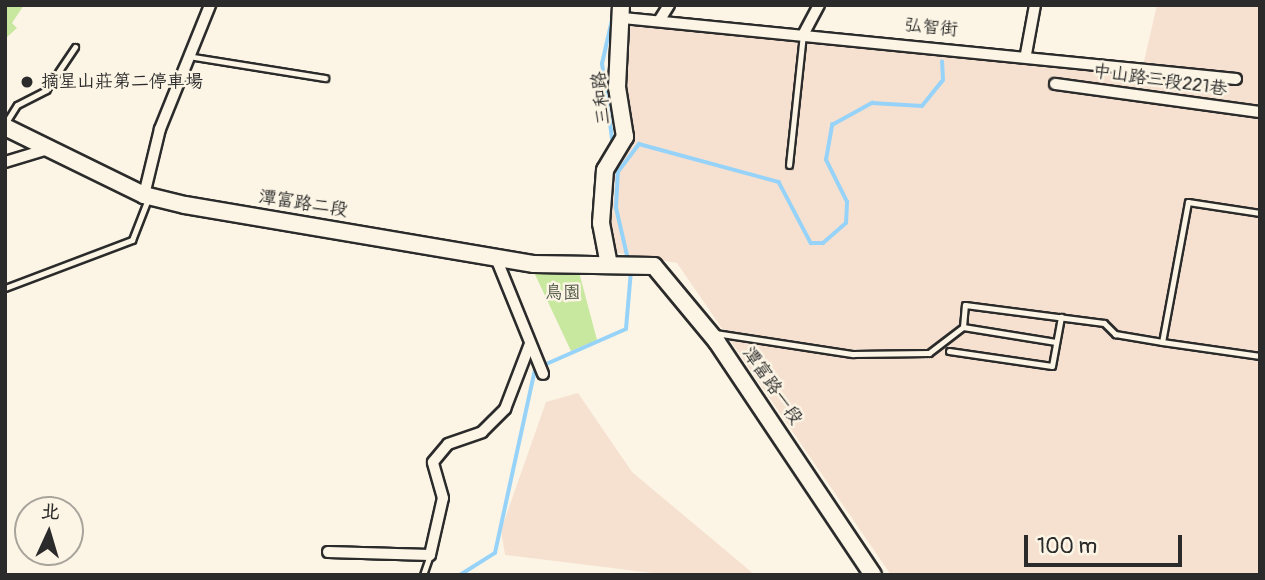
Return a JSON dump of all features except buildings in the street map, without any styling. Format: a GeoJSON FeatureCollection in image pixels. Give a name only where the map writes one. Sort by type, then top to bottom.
{"type":"FeatureCollection","features":[{"type":"Feature","properties":{"kind":"street"},"geometry":{"type":"LineString","coordinates":[[146,195],[173,92],[194,58],[210,5]]}},
{"type":"Feature","properties":{"kind":"street"},"geometry":{"type":"LineString","coordinates":[[659,21],[669,5]]}},
{"type":"Feature","properties":{"kind":"street"},"geometry":{"type":"LineString","coordinates":[[803,35],[819,5]]}},
{"type":"Feature","properties":{"kind":"street"},"geometry":{"type":"LineString","coordinates":[[1026,54],[1035,5]]}},
{"type":"Feature","properties":{"kind":"street","name":"弘智街"},"geometry":{"type":"LineString","coordinates":[[622,12],[659,21],[1026,54],[1236,79]]}},
{"type":"Feature","properties":{"kind":"street","name":"三和路"},"geometry":{"type":"LineString","coordinates":[[621,264],[601,223],[606,170],[625,137],[617,60],[622,12]]}},
{"type":"Feature","properties":{"kind":"street","name":"中山路三段221巷"},"geometry":{"type":"LineString","coordinates":[[1055,84],[1260,112]]}},
{"type":"Feature","properties":{"kind":"street","name":"潭富路二段"},"geometry":{"type":"LineString","coordinates":[[5,125],[48,149],[146,195],[496,258],[570,268],[621,264]]}},
{"type":"Feature","properties":{"kind":"street"},"geometry":{"type":"LineString","coordinates":[[5,162],[48,149]]}},
{"type":"Feature","properties":{"kind":"street"},"geometry":{"type":"LineString","coordinates":[[496,258],[543,372]]}},
{"type":"Feature","properties":{"kind":"street","name":"潭富路一段"},"geometry":{"type":"LineString","coordinates":[[621,264],[661,272],[710,332],[873,575]]}},
{"type":"Feature","properties":{"kind":"street"},"geometry":{"type":"LineString","coordinates":[[328,552],[430,555],[443,498],[433,462],[448,444],[482,432],[505,409],[532,349]]}},
{"type":"Feature","properties":{"kind":"lane"},"geometry":{"type":"LineString","coordinates":[[789,165],[803,35]]}},
{"type":"Feature","properties":{"kind":"lane"},"geometry":{"type":"LineString","coordinates":[[5,125],[17,105],[46,90],[75,47]]}},
{"type":"Feature","properties":{"kind":"lane"},"geometry":{"type":"LineString","coordinates":[[194,58],[326,78]]}},
{"type":"Feature","properties":{"kind":"lane"},"geometry":{"type":"LineString","coordinates":[[5,288],[132,240],[146,195]]}},
{"type":"Feature","properties":{"kind":"lane"},"geometry":{"type":"LineString","coordinates":[[1162,342],[1188,202],[1260,212]]}},
{"type":"Feature","properties":{"kind":"lane"},"geometry":{"type":"LineString","coordinates":[[963,327],[965,304],[1061,317],[1162,342],[1260,356]]}},
{"type":"Feature","properties":{"kind":"lane"},"geometry":{"type":"LineString","coordinates":[[949,351],[1052,366],[1061,317]]}},
{"type":"Feature","properties":{"kind":"lane"},"geometry":{"type":"LineString","coordinates":[[710,332],[853,354],[929,353],[963,327],[1056,342]]}},
{"type":"Feature","properties":{"kind":"lane"},"geometry":{"type":"LineString","coordinates":[[423,575],[430,555]]}},
{"type":"Feature","properties":{"kind":"shaded area"},"geometry":{"type":"Polygon","coordinates":[[[1157,5],[1260,5],[1260,575],[891,575],[677,263],[613,252],[606,180],[632,132],[620,65],[628,26],[1142,70],[1157,5]]]}},
{"type":"Feature","properties":{"kind":"shaded area"},"geometry":{"type":"Polygon","coordinates":[[[578,393],[632,472],[755,575],[669,575],[505,555],[501,530],[546,402],[578,393]]]}},
{"type":"Feature","properties":{"kind":"green space"},"geometry":{"type":"Polygon","coordinates":[[[5,5],[24,5],[12,23],[17,28],[5,39],[5,5]]]}},
{"type":"Feature","properties":{"kind":"green space","name":"鳥園"},"geometry":{"type":"Polygon","coordinates":[[[532,268],[579,272],[597,340],[571,351],[532,268]]]}},
{"type":"Feature","properties":{"kind":"waterway"},"geometry":{"type":"LineString","coordinates":[[613,146],[602,64],[615,7]]}},
{"type":"Feature","properties":{"kind":"waterway"},"geometry":{"type":"LineString","coordinates":[[628,260],[616,208],[618,172],[639,144],[779,182],[811,243],[823,243],[846,223],[847,202],[826,160],[832,125],[872,103],[922,106],[943,80],[942,62]]}},
{"type":"Feature","properties":{"kind":"waterway"},"geometry":{"type":"LineString","coordinates":[[460,575],[495,553],[535,369],[626,329],[631,271]]}},
{"type":"Feature","properties":{"kind":"place","name":"摘星山莊第二停車場"},"geometry":{"type":"Point","coordinates":[27,82]}}]}
